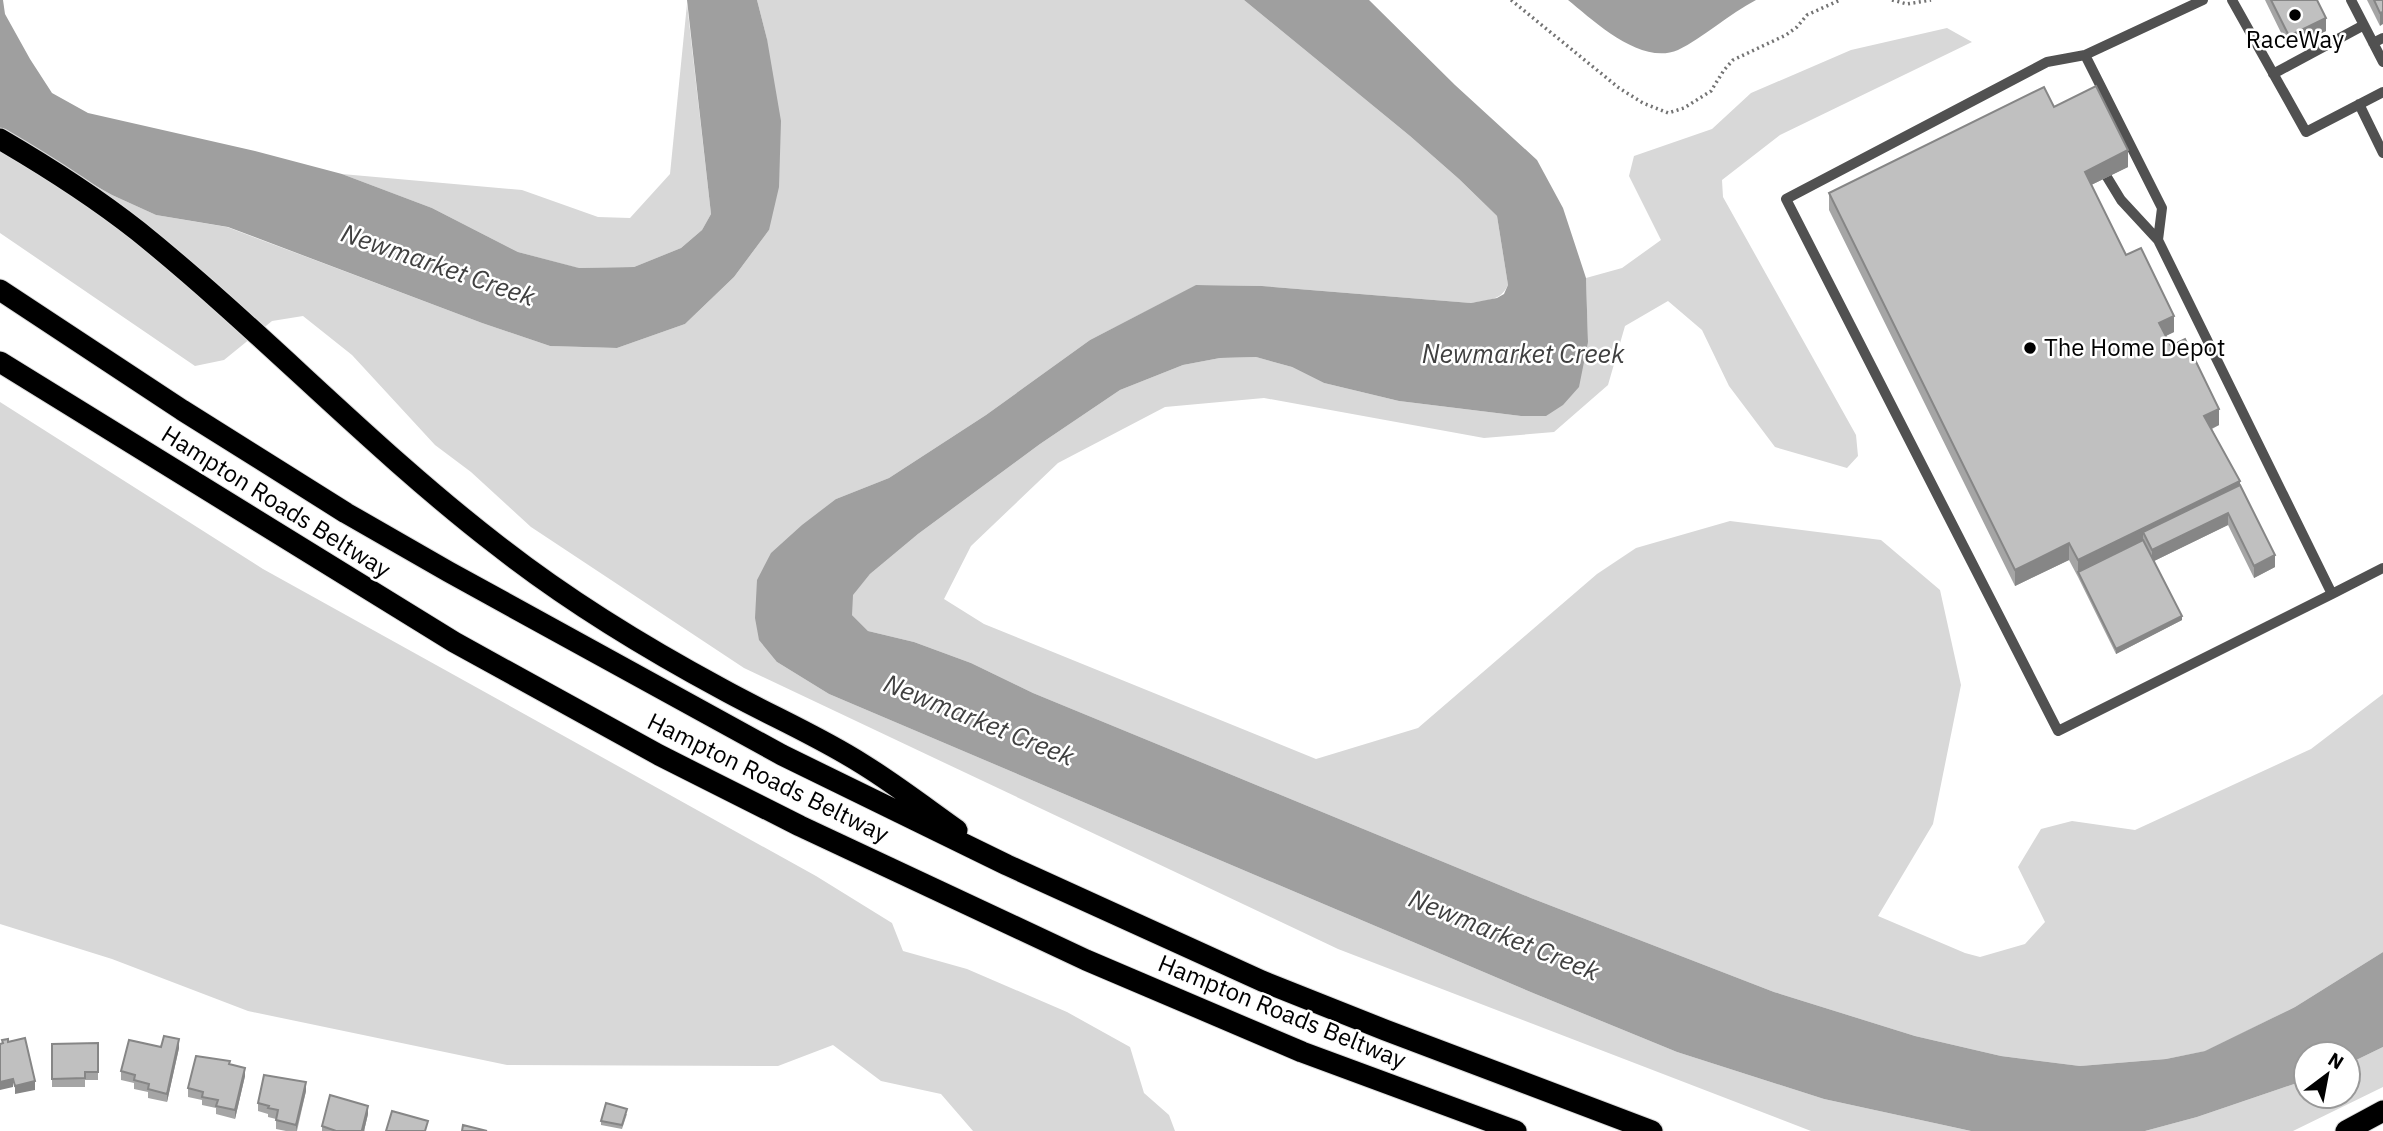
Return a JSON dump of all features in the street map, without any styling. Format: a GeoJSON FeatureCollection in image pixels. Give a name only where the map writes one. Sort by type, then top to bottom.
{"type":"FeatureCollection","features":[{"type":"Feature","properties":{"kind":"highway"},"geometry":{"type":"LineString","coordinates":[[0,139],[95,199],[136,230],[451,509],[549,583],[598,617],[682,668],[863,764],[1007,865]]}},
{"type":"Feature","properties":{"kind":"highway"},"geometry":{"type":"LineString","coordinates":[[0,290],[182,410],[346,513],[449,572],[782,755],[1007,865]]}},
{"type":"Feature","properties":{"kind":"highway"},"geometry":{"type":"LineString","coordinates":[[0,362],[39,388]]}},
{"type":"Feature","properties":{"kind":"highway"},"geometry":{"type":"LineString","coordinates":[[0,368],[39,388]]}},
{"type":"Feature","properties":{"kind":"highway","name":"Hampton Roads Beltway"},"geometry":{"type":"LineString","coordinates":[[39,388],[454,642],[659,755],[800,826],[1086,960],[1302,1052],[1516,1131]]}},
{"type":"Feature","properties":{"kind":"highway","name":"Hampton Roads Beltway"},"geometry":{"type":"LineString","coordinates":[[1007,865],[1262,981],[1652,1131]]}},
{"type":"Feature","properties":{"kind":"highway"},"geometry":{"type":"LineString","coordinates":[[1379,1079],[1482,1131]]}},
{"type":"Feature","properties":{"kind":"highway"},"geometry":{"type":"LineString","coordinates":[[2346,1131],[2383,1111]]}},
{"type":"Feature","properties":{"kind":"lane"},"geometry":{"type":"LineString","coordinates":[[2203,0],[2085,55],[2047,62],[1786,199],[2058,731],[2383,568]]}},
{"type":"Feature","properties":{"kind":"lane"},"geometry":{"type":"LineString","coordinates":[[2232,0],[2306,132],[2383,92]]}},
{"type":"Feature","properties":{"kind":"lane"},"geometry":{"type":"LineString","coordinates":[[2351,0],[2364,24],[2378,41],[2383,62]]}},
{"type":"Feature","properties":{"kind":"lane"},"geometry":{"type":"LineString","coordinates":[[2273,74],[2364,24]]}},
{"type":"Feature","properties":{"kind":"lane"},"geometry":{"type":"LineString","coordinates":[[2085,55],[2162,208],[2158,240]]}},
{"type":"Feature","properties":{"kind":"lane"},"geometry":{"type":"LineString","coordinates":[[2089,90],[2098,80]]}},
{"type":"Feature","properties":{"kind":"lane"},"geometry":{"type":"LineString","coordinates":[[2359,104],[2383,153]]}},
{"type":"Feature","properties":{"kind":"lane"},"geometry":{"type":"LineString","coordinates":[[2107,177],[2121,200],[2158,240],[2332,594]]}},
{"type":"Feature","properties":{"kind":"path"},"geometry":{"type":"LineString","coordinates":[[1511,0],[1619,88],[1643,103],[1668,113],[1684,108],[1711,91],[1733,60],[1786,35],[1807,15],[1840,0]]}},
{"type":"Feature","properties":{"kind":"path"},"geometry":{"type":"LineString","coordinates":[[1892,0],[1907,4],[1931,0]]}},
{"type":"Feature","properties":{"kind":"shaded area"},"geometry":{"type":"Polygon","coordinates":[[[757,0],[1244,0],[1410,136],[1497,216],[1508,285],[1497,297],[1471,303],[1262,286],[1197,285],[1090,340],[986,415],[889,478],[836,499],[777,662],[829,694],[1677,1052],[1824,1099],[1971,1131],[1811,1131],[1338,949],[744,668],[531,527],[471,472],[435,445],[352,355],[303,316],[272,321],[224,360],[195,366],[0,233],[0,132],[112,195],[156,215],[227,227],[550,346],[617,348],[685,324],[734,277],[769,230],[767,39],[757,0]]]}},
{"type":"Feature","properties":{"kind":"shaded area"},"geometry":{"type":"Polygon","coordinates":[[[687,4],[711,214],[702,230],[681,248],[634,267],[578,268],[518,252],[432,208],[342,174],[522,190],[598,217],[630,218],[670,174],[687,4]]]}},
{"type":"Feature","properties":{"kind":"shaded area"},"geometry":{"type":"Polygon","coordinates":[[[1947,28],[1972,42],[1780,135],[1722,180],[1723,197],[1856,435],[1858,456],[1847,468],[1775,447],[1729,386],[1702,330],[1668,301],[1625,326],[1608,385],[1554,432],[1484,438],[1264,398],[1165,407],[1058,463],[971,546],[944,599],[984,624],[1316,759],[1418,728],[1597,574],[1636,548],[1730,521],[1881,540],[1940,590],[1961,685],[1933,824],[1878,916],[1965,953],[1980,957],[2025,944],[2045,922],[2018,867],[2041,829],[2072,821],[2135,830],[2311,749],[2383,694],[2383,952],[2295,1007],[2206,1051],[2166,1059],[2080,1066],[2001,1056],[1915,1036],[1774,992],[1531,898],[1033,693],[971,663],[914,642],[868,631],[852,615],[852,595],[870,574],[918,534],[1040,444],[1120,390],[1183,365],[1220,358],[1256,357],[1292,367],[1324,383],[1399,401],[1521,416],[1588,342],[1586,278],[1622,268],[1661,240],[1629,176],[1634,156],[1712,129],[1751,93],[1851,50],[1947,28]]]}},
{"type":"Feature","properties":{"kind":"shaded area"},"geometry":{"type":"Polygon","coordinates":[[[0,402],[263,569],[816,876],[892,923],[903,951],[967,969],[1067,1012],[1130,1047],[1144,1093],[1169,1115],[1175,1131],[973,1131],[941,1094],[881,1081],[833,1045],[778,1066],[507,1065],[248,1011],[112,959],[0,924],[0,402]]]}},
{"type":"Feature","properties":{"kind":"shaded area"},"geometry":{"type":"Polygon","coordinates":[[[2383,1047],[2383,1087],[2362,1097],[2362,1057],[2383,1047]]]}},
{"type":"Feature","properties":{"kind":"shaded area"},"geometry":{"type":"Polygon","coordinates":[[[2292,1085],[2292,1110],[2336,1110],[2293,1131],[2145,1131],[2197,1117],[2292,1085]]]}},
{"type":"Feature","properties":{"kind":"water","name":"Newmarket Creek"},"geometry":{"type":"Polygon","coordinates":[[[0,0],[3,0],[5,14],[52,93],[88,113],[342,174],[432,208],[518,252],[579,268],[634,267],[681,248],[702,230],[711,214],[687,0],[757,0],[767,39],[781,121],[779,187],[769,230],[734,277],[685,324],[617,348],[550,346],[228,227],[156,215],[112,195],[0,132],[0,0]]]}},
{"type":"Feature","properties":{"kind":"water","name":"Newmarket Creek"},"geometry":{"type":"Polygon","coordinates":[[[1244,0],[1369,0],[1455,85],[1537,160],[1563,208],[1586,278],[1588,342],[1579,387],[1563,405],[1546,416],[1521,416],[1399,401],[1324,383],[1292,367],[1256,357],[1220,358],[1183,365],[1120,390],[1040,444],[918,534],[870,574],[853,595],[852,615],[868,631],[914,642],[971,663],[1033,693],[1531,898],[1774,992],[1915,1036],[2001,1056],[2080,1066],[2166,1059],[2205,1051],[2295,1007],[2383,952],[2383,1047],[2362,1057],[2362,1040],[2292,1040],[2292,1085],[2197,1117],[2145,1131],[1971,1131],[1824,1099],[1677,1052],[829,694],[777,662],[759,640],[755,618],[757,580],[771,553],[802,525],[836,499],[889,478],[986,415],[1090,340],[1196,285],[1262,286],[1471,303],[1504,294],[1508,285],[1497,216],[1410,136],[1244,0]]]}},
{"type":"Feature","properties":{"kind":"water"},"geometry":{"type":"Polygon","coordinates":[[[1568,0],[1756,0],[1687,45],[1664,53],[1649,52],[1619,39],[1568,0]]]}},
{"type":"Feature","properties":{"kind":"building","name":"RaceWay"},"geometry":{"type":"Polygon","coordinates":[[[2271,0],[2317,0],[2326,18],[2289,36],[2271,0]]]}},
{"type":"Feature","properties":{"kind":"building"},"geometry":{"type":"Polygon","coordinates":[[[2374,0],[2383,0],[2383,12],[2380,13],[2374,0]]]}},
{"type":"Feature","properties":{"kind":"building","name":"The Home Depot"},"geometry":{"type":"Polygon","coordinates":[[[2096,86],[2128,150],[2085,172],[2126,255],[2141,248],[2174,316],[2159,323],[2171,346],[2185,339],[2219,409],[2204,416],[2240,481],[2078,560],[2069,543],[2015,570],[1829,193],[2044,87],[2054,107],[2096,86]]]}},
{"type":"Feature","properties":{"kind":"building"},"geometry":{"type":"Polygon","coordinates":[[[2240,485],[2275,555],[2254,566],[2228,513],[2152,550],[2143,532],[2240,485]]]}},
{"type":"Feature","properties":{"kind":"building"},"geometry":{"type":"Polygon","coordinates":[[[2143,540],[2182,616],[2116,649],[2078,572],[2143,540]]]}},
{"type":"Feature","properties":{"kind":"building"},"geometry":{"type":"Polygon","coordinates":[[[164,1036],[179,1039],[167,1094],[148,1089],[149,1084],[134,1080],[135,1075],[121,1071],[129,1040],[161,1047],[164,1036]]]}},
{"type":"Feature","properties":{"kind":"building"},"geometry":{"type":"Polygon","coordinates":[[[25,1038],[35,1081],[15,1086],[13,1079],[0,1082],[2,1040],[8,1039],[8,1042],[25,1038]]]}},
{"type":"Feature","properties":{"kind":"building"},"geometry":{"type":"Polygon","coordinates":[[[98,1043],[98,1072],[85,1072],[85,1078],[52,1079],[52,1044],[98,1043]]]}},
{"type":"Feature","properties":{"kind":"building"},"geometry":{"type":"Polygon","coordinates":[[[196,1056],[230,1061],[229,1064],[245,1068],[235,1110],[216,1106],[218,1100],[202,1097],[203,1092],[188,1088],[196,1056]]]}},
{"type":"Feature","properties":{"kind":"building"},"geometry":{"type":"Polygon","coordinates":[[[264,1075],[306,1082],[296,1125],[276,1120],[278,1110],[258,1103],[264,1075]]]}},
{"type":"Feature","properties":{"kind":"building"},"geometry":{"type":"Polygon","coordinates":[[[330,1095],[368,1106],[362,1130],[364,1131],[336,1131],[322,1126],[330,1095]]]}},
{"type":"Feature","properties":{"kind":"building"},"geometry":{"type":"Polygon","coordinates":[[[606,1103],[627,1109],[622,1125],[601,1121],[606,1103]]]}},
{"type":"Feature","properties":{"kind":"building"},"geometry":{"type":"Polygon","coordinates":[[[392,1111],[428,1121],[425,1131],[386,1131],[392,1111]]]}},
{"type":"Feature","properties":{"kind":"building"},"geometry":{"type":"Polygon","coordinates":[[[463,1125],[487,1131],[462,1131],[463,1125]]]}},
{"type":"Feature","properties":{"kind":"place","name":"RaceWay"},"geometry":{"type":"Point","coordinates":[2295,15]}},
{"type":"Feature","properties":{"kind":"place","name":"The Home Depot"},"geometry":{"type":"Point","coordinates":[2030,348]}}]}
